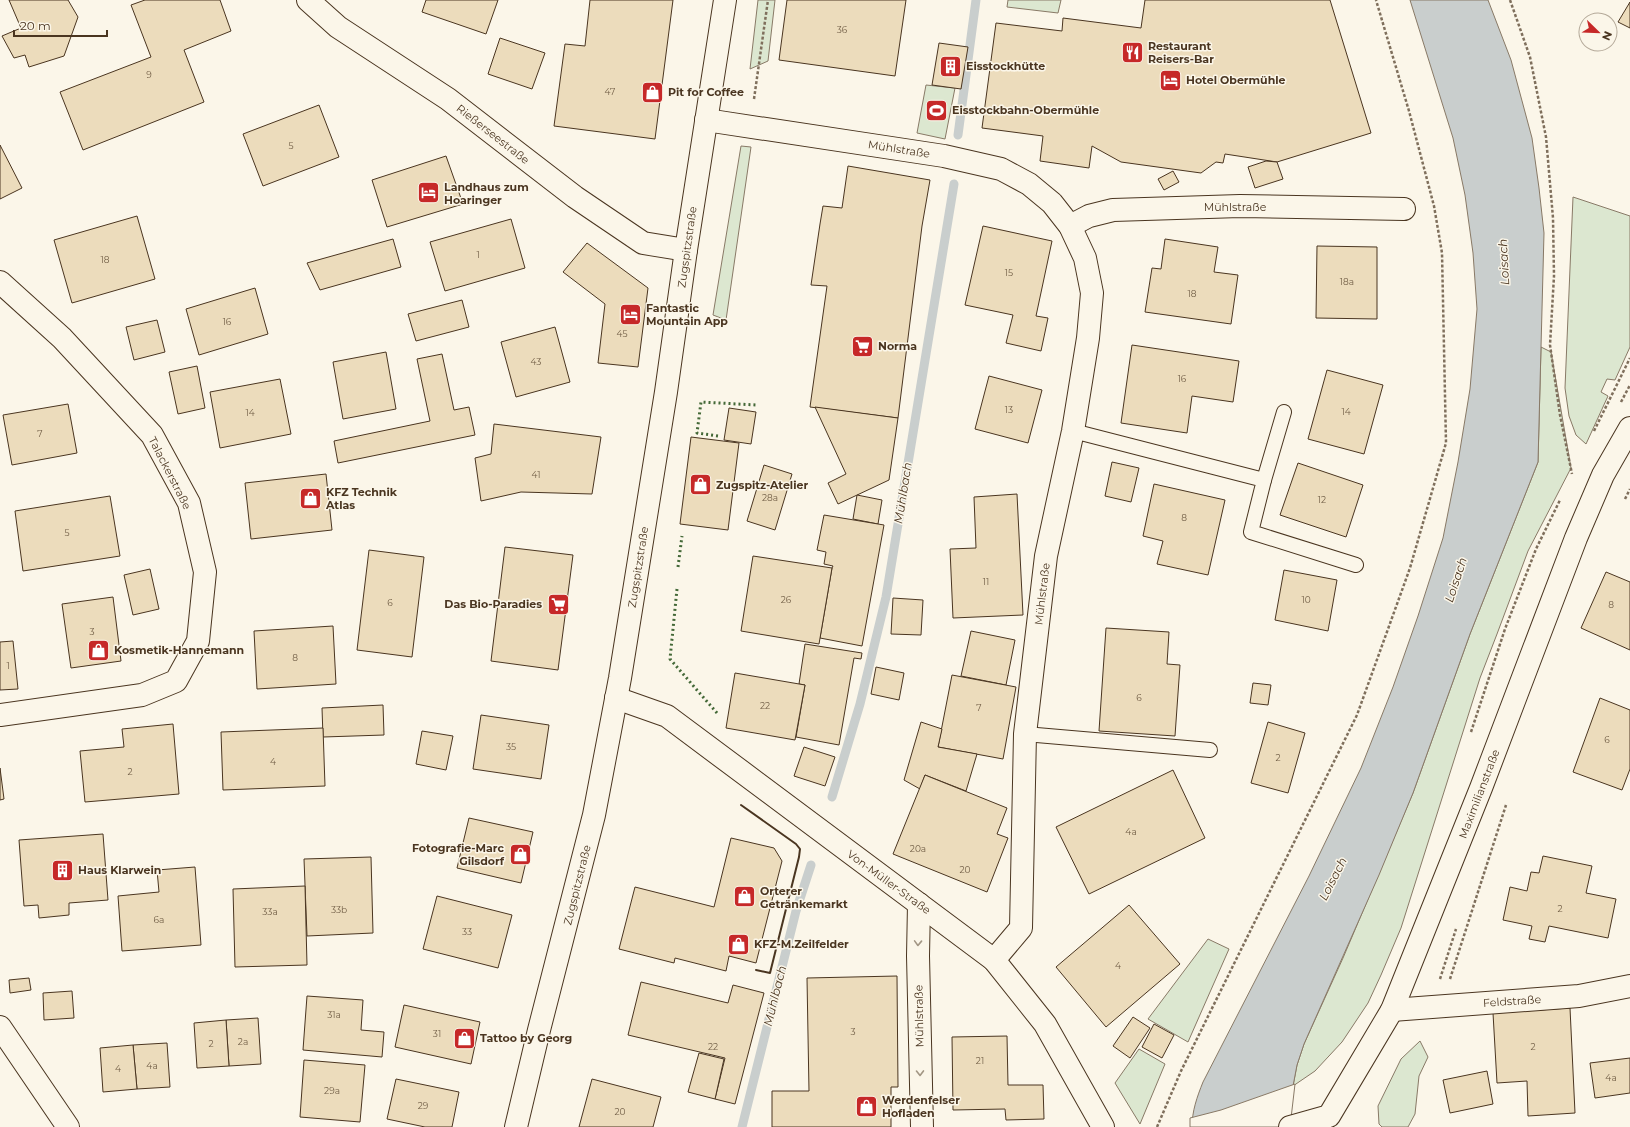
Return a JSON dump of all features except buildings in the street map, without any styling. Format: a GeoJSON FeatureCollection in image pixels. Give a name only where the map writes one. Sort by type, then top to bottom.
{"type":"FeatureCollection","features":[{"type":"Feature","properties":{"kind":"street","name":"Rießerseestraße"},"geometry":{"type":"LineString","coordinates":[[308,0],[338,27],[448,100],[575,197],[643,243],[686,250]]}},
{"type":"Feature","properties":{"kind":"street","name":"Zugspitzstraße"},"geometry":{"type":"LineString","coordinates":[[516,1127],[539,1030],[594,815],[616,698],[666,392],[686,250],[725,0]]}},
{"type":"Feature","properties":{"kind":"street","name":"Mühlstraße"},"geometry":{"type":"LineString","coordinates":[[706,120],[944,156],[1001,169],[1029,184],[1052,204],[1070,226],[1085,258],[1092,293],[1088,338],[1073,431],[1046,556],[1026,734],[1021,928],[994,960]]}},
{"type":"Feature","properties":{"kind":"street","name":"Mühlstraße"},"geometry":{"type":"LineString","coordinates":[[1070,226],[1089,216],[1113,210],[1240,206],[1404,209]]}},
{"type":"Feature","properties":{"kind":"street","name":"Talackerstraße"},"geometry":{"type":"LineString","coordinates":[[0,282],[62,338],[152,435],[189,503],[205,572],[198,641],[176,681],[142,695],[0,715]]}},
{"type":"Feature","properties":{"kind":"street","name":"Maximilianstraße"},"geometry":{"type":"LineString","coordinates":[[1290,1127],[1334,1121],[1392,1010],[1482,788],[1576,538],[1603,475],[1630,428]]}},
{"type":"Feature","properties":{"kind":"street","name":"Von-Müller-Straße"},"geometry":{"type":"LineString","coordinates":[[616,698],[667,716],[994,960],[1045,1024],[1103,1127]]}},
{"type":"Feature","properties":{"kind":"street","name":"Mühlstraße"},"geometry":{"type":"LineString","coordinates":[[920,904],[918,956],[922,1127]]}},
{"type":"Feature","properties":{"kind":"street","name":"Feldstraße"},"geometry":{"type":"LineString","coordinates":[[1392,1010],[1579,996],[1630,986]]}},
{"type":"Feature","properties":{"kind":"street"},"geometry":{"type":"LineString","coordinates":[[0,1027],[68,1127]]}},
{"type":"Feature","properties":{"kind":"lane"},"geometry":{"type":"LineString","coordinates":[[1284,412],[1264,480],[1251,532],[1356,565]]}},
{"type":"Feature","properties":{"kind":"lane"},"geometry":{"type":"LineString","coordinates":[[1073,431],[1264,480]]}},
{"type":"Feature","properties":{"kind":"lane"},"geometry":{"type":"LineString","coordinates":[[1026,734],[1210,750]]}},
{"type":"Feature","properties":{"kind":"path"},"geometry":{"type":"LineString","coordinates":[[750,126],[768,0]]}},
{"type":"Feature","properties":{"kind":"path"},"geometry":{"type":"LineString","coordinates":[[1510,0],[1530,57],[1546,137],[1553,218],[1554,269],[1550,345],[1560,415],[1573,475],[1576,468]]}},
{"type":"Feature","properties":{"kind":"path"},"geometry":{"type":"LineString","coordinates":[[1593,434],[1630,358]]}},
{"type":"Feature","properties":{"kind":"green space"},"geometry":{"type":"Polygon","coordinates":[[[758,0],[775,0],[768,61],[750,69],[758,0]]]}},
{"type":"Feature","properties":{"kind":"green space"},"geometry":{"type":"Polygon","coordinates":[[[1008,0],[1061,0],[1058,13],[1007,7],[1008,0]]]}},
{"type":"Feature","properties":{"kind":"green space","name":"Eisstockbahn-Obermühle"},"geometry":{"type":"Polygon","coordinates":[[[926,85],[955,88],[945,139],[917,133],[926,85]]]}},
{"type":"Feature","properties":{"kind":"green space"},"geometry":{"type":"Polygon","coordinates":[[[741,146],[751,147],[726,320],[713,315],[741,146]]]}},
{"type":"Feature","properties":{"kind":"green space"},"geometry":{"type":"Polygon","coordinates":[[[1573,197],[1630,216],[1630,347],[1615,380],[1607,379],[1601,392],[1608,396],[1586,444],[1576,435],[1569,416],[1565,388],[1573,197]]]}},
{"type":"Feature","properties":{"kind":"green space"},"geometry":{"type":"Polygon","coordinates":[[[1541,347],[1551,352],[1571,468],[1528,551],[1480,678],[1401,928],[1381,975],[1368,1003],[1342,1042],[1315,1071],[1293,1086],[1297,1065],[1304,1044],[1343,958],[1413,793],[1470,634],[1538,462],[1541,347]]]}},
{"type":"Feature","properties":{"kind":"green space"},"geometry":{"type":"Polygon","coordinates":[[[1208,939],[1229,949],[1188,1042],[1148,1019],[1208,939]]]}},
{"type":"Feature","properties":{"kind":"green space"},"geometry":{"type":"Polygon","coordinates":[[[1420,1041],[1428,1057],[1419,1076],[1415,1114],[1408,1127],[1382,1127],[1379,1124],[1378,1106],[1401,1059],[1420,1041]]]}},
{"type":"Feature","properties":{"kind":"green space"},"geometry":{"type":"Polygon","coordinates":[[[1139,1049],[1165,1064],[1140,1124],[1115,1083],[1139,1049]]]}},
{"type":"Feature","properties":{"kind":"water","name":"Loisach"},"geometry":{"type":"Polygon","coordinates":[[[1410,0],[1488,0],[1511,60],[1532,138],[1544,233],[1538,462],[1470,634],[1413,793],[1379,875],[1304,1044],[1297,1065],[1293,1086],[1192,1127],[1195,1104],[1203,1082],[1309,876],[1361,768],[1393,687],[1443,538],[1458,462],[1470,389],[1477,309],[1473,253],[1465,195],[1453,138],[1410,0]]]}},
{"type":"Feature","properties":{"kind":"pier"},"geometry":{"type":"Polygon","coordinates":[[[1295,1084],[1290,1127],[1190,1127],[1190,1118],[1221,1110],[1295,1084]]]}},
{"type":"Feature","properties":{"kind":"waterway","name":"Mühlbach"},"geometry":{"type":"LineString","coordinates":[[958,135],[976,0]]}},
{"type":"Feature","properties":{"kind":"waterway","name":"Mühlbach"},"geometry":{"type":"LineString","coordinates":[[832,797],[860,704],[886,597],[954,184]]}},
{"type":"Feature","properties":{"kind":"waterway","name":"Mühlbach"},"geometry":{"type":"LineString","coordinates":[[742,1127],[796,911],[811,865]]}},
{"type":"Feature","properties":{"kind":"hedge"},"geometry":{"type":"LineString","coordinates":[[718,436],[697,433],[701,402],[756,405]]}},
{"type":"Feature","properties":{"kind":"hedge"},"geometry":{"type":"LineString","coordinates":[[678,567],[682,536]]}},
{"type":"Feature","properties":{"kind":"hedge"},"geometry":{"type":"LineString","coordinates":[[677,589],[670,659],[717,713]]}},
{"type":"Feature","properties":{"kind":"wall"},"geometry":{"type":"LineString","coordinates":[[741,805],[796,844],[800,849],[770,973],[756,970]]}},
{"type":"Feature","properties":{"kind":"place","name":"Restaurant Reisers-Bar"},"geometry":{"type":"Point","coordinates":[1133,52]}},
{"type":"Feature","properties":{"kind":"place","name":"Eisstockhütte"},"geometry":{"type":"Point","coordinates":[950,66]}},
{"type":"Feature","properties":{"kind":"place","name":"Hotel Obermühle"},"geometry":{"type":"Point","coordinates":[1171,80]}},
{"type":"Feature","properties":{"kind":"place","name":"Pit for Coffee"},"geometry":{"type":"Point","coordinates":[653,92]}},
{"type":"Feature","properties":{"kind":"place","name":"Eisstockbahn-Obermühle"},"geometry":{"type":"Point","coordinates":[936,110]}},
{"type":"Feature","properties":{"kind":"place","name":"Landhaus zum Hoaringer"},"geometry":{"type":"Point","coordinates":[428,193]}},
{"type":"Feature","properties":{"kind":"place","name":"Fantastic Mountain App"},"geometry":{"type":"Point","coordinates":[631,314]}},
{"type":"Feature","properties":{"kind":"place","name":"Norma"},"geometry":{"type":"Point","coordinates":[863,346]}},
{"type":"Feature","properties":{"kind":"place","name":"Zugspitz-Atelier"},"geometry":{"type":"Point","coordinates":[700,485]}},
{"type":"Feature","properties":{"kind":"place","name":"KFZ Technik Atlas"},"geometry":{"type":"Point","coordinates":[311,498]}},
{"type":"Feature","properties":{"kind":"place","name":"Das Bio-Paradies"},"geometry":{"type":"Point","coordinates":[558,604]}},
{"type":"Feature","properties":{"kind":"place","name":"Kosmetik-Hannemann"},"geometry":{"type":"Point","coordinates":[98,650]}},
{"type":"Feature","properties":{"kind":"place","name":"Fotografie-Marc Gilsdorf"},"geometry":{"type":"Point","coordinates":[520,854]}},
{"type":"Feature","properties":{"kind":"place","name":"Haus Klarwein"},"geometry":{"type":"Point","coordinates":[63,870]}},
{"type":"Feature","properties":{"kind":"place","name":"Orterer Getränkemarkt"},"geometry":{"type":"Point","coordinates":[745,897]}},
{"type":"Feature","properties":{"kind":"place","name":"KFZ-M.Zeilfelder"},"geometry":{"type":"Point","coordinates":[738,944]}},
{"type":"Feature","properties":{"kind":"place","name":"Tattoo by Georg"},"geometry":{"type":"Point","coordinates":[464,1038]}},
{"type":"Feature","properties":{"kind":"place","name":"Werdenfelser Hofladen"},"geometry":{"type":"Point","coordinates":[867,1106]}}]}
